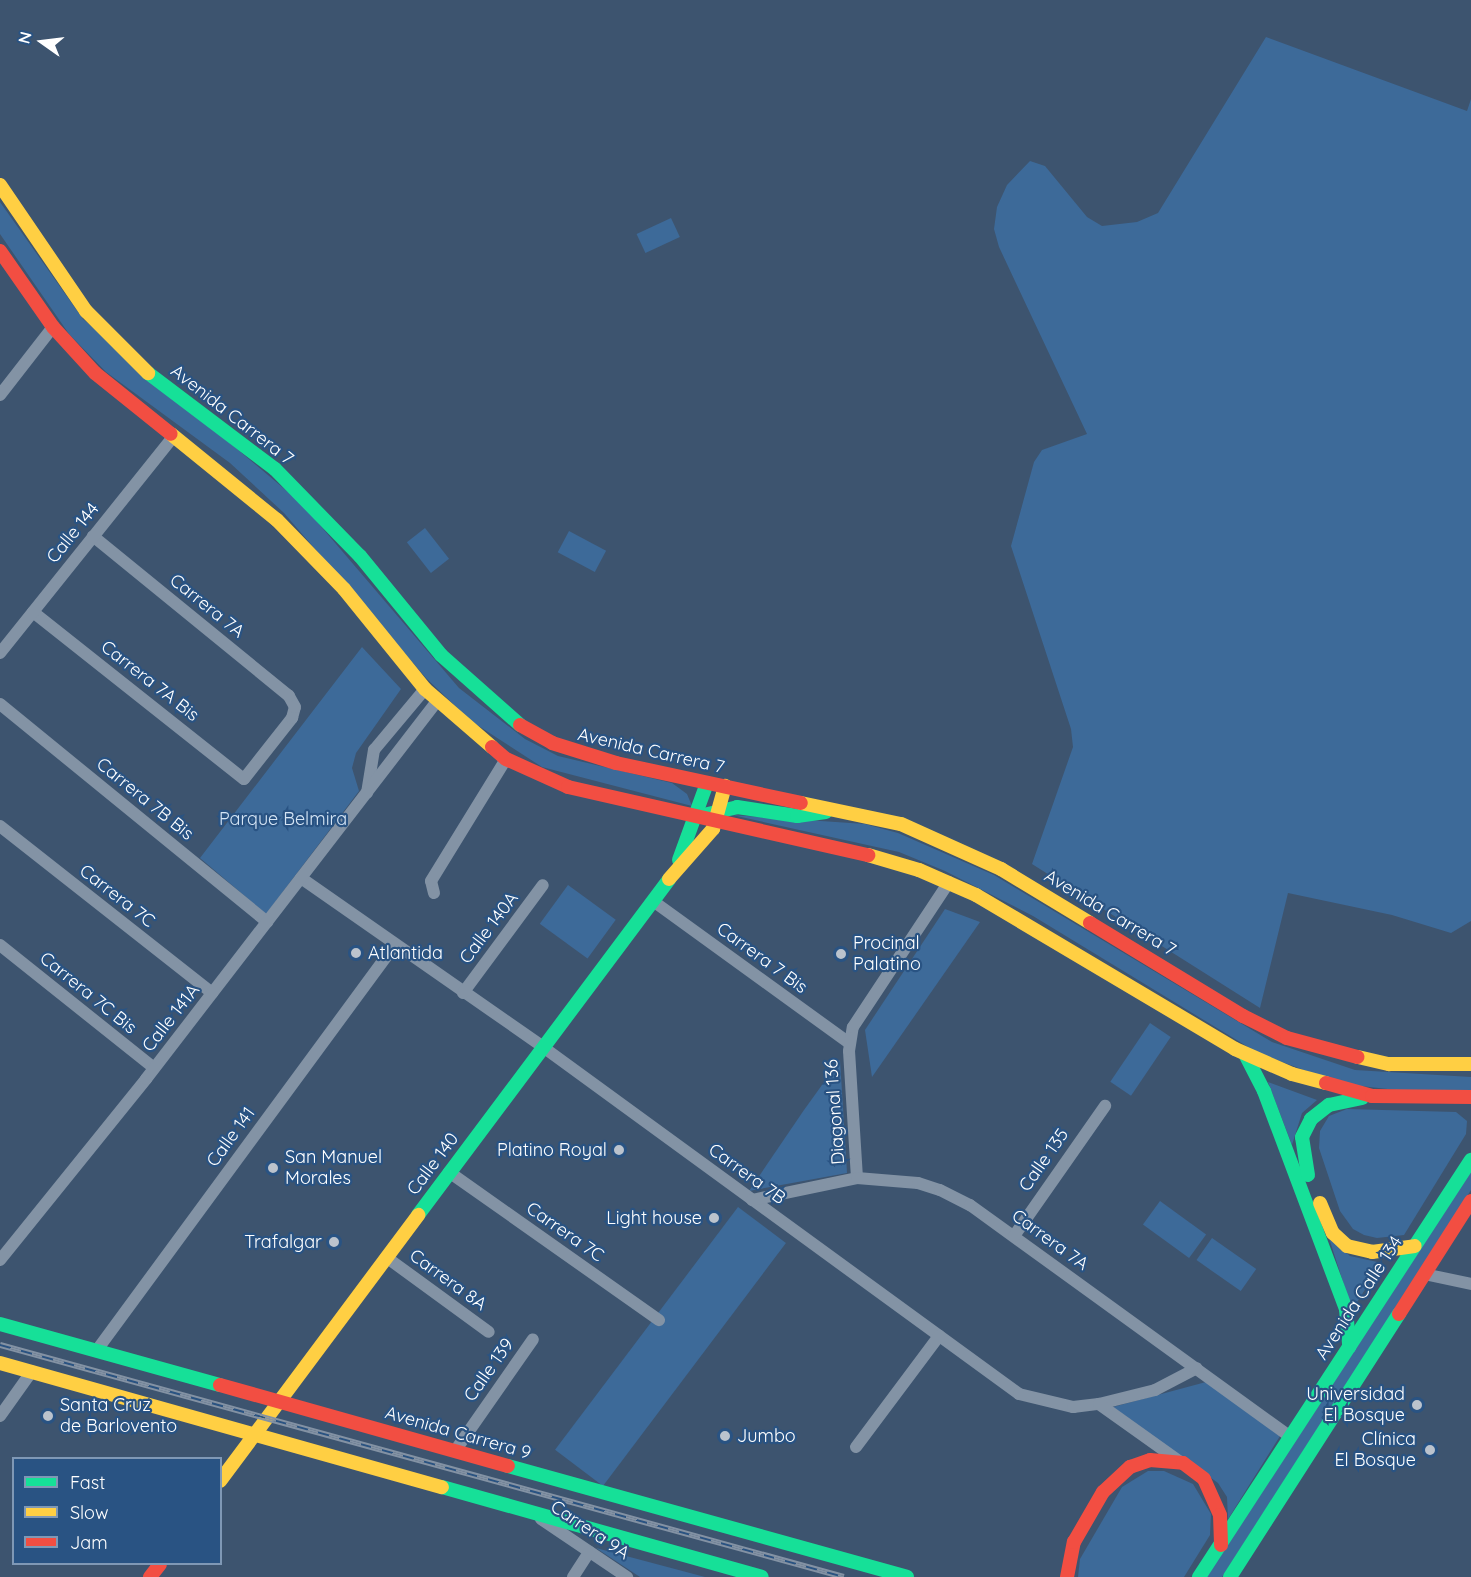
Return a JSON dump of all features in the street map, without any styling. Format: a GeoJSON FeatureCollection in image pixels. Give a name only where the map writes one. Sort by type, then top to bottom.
{"type":"FeatureCollection","features":[{"type":"Feature","properties":{"kind":"main road","name":"Avenida Carrera 7"},"geometry":{"type":"LineString","coordinates":[[0,186],[38,245],[106,334],[133,361],[243,442],[314,506],[441,655],[514,721],[563,748],[707,783],[901,824],[990,864],[1243,1016],[1287,1038],[1328,1052],[1389,1064],[1471,1064]]}},
{"type":"Feature","properties":{"kind":"main road"},"geometry":{"type":"LineString","coordinates":[[0,251],[53,327],[95,373],[229,478],[311,553],[425,689],[506,759],[568,787],[697,816],[719,815],[744,807],[797,816],[838,810]]}},
{"type":"Feature","properties":{"kind":"main road","name":"Calle 140"},"geometry":{"type":"LineString","coordinates":[[675,870],[697,816],[707,783]]}},
{"type":"Feature","properties":{"kind":"main road","name":"Calle 140"},"geometry":{"type":"LineString","coordinates":[[222,1478],[675,870],[719,815],[725,786]]}},
{"type":"Feature","properties":{"kind":"main road"},"geometry":{"type":"LineString","coordinates":[[719,815],[883,857],[949,882],[1245,1054],[1315,1082],[1372,1096]]}},
{"type":"Feature","properties":{"kind":"main road"},"geometry":{"type":"LineString","coordinates":[[1245,1054],[1272,1109],[1346,1309],[1349,1347]]}},
{"type":"Feature","properties":{"kind":"main road"},"geometry":{"type":"LineString","coordinates":[[1415,1246],[1364,1252],[1340,1241],[1328,1223],[1304,1162],[1302,1137],[1318,1112],[1340,1102],[1372,1096],[1471,1097]]}},
{"type":"Feature","properties":{"kind":"main road","name":"Avenida Calle 134"},"geometry":{"type":"LineString","coordinates":[[1199,1577],[1471,1160]]}},
{"type":"Feature","properties":{"kind":"main road"},"geometry":{"type":"LineString","coordinates":[[1230,1577],[1471,1202]]}},
{"type":"Feature","properties":{"kind":"main road","name":"Avenida Carrera 9"},"geometry":{"type":"LineString","coordinates":[[0,1324],[907,1577]]}},
{"type":"Feature","properties":{"kind":"main road"},"geometry":{"type":"LineString","coordinates":[[0,1363],[762,1577]]}},
{"type":"Feature","properties":{"kind":"main road"},"geometry":{"type":"LineString","coordinates":[[1067,1577],[1074,1542],[1113,1479],[1150,1460],[1183,1464],[1211,1487],[1220,1515],[1221,1545]]}},
{"type":"Feature","properties":{"kind":"main road"},"geometry":{"type":"LineString","coordinates":[[1238,1577],[1242,1560]]}},
{"type":"Feature","properties":{"kind":"street"},"geometry":{"type":"LineString","coordinates":[[0,395],[53,327]]}},
{"type":"Feature","properties":{"kind":"street","name":"Calle 144"},"geometry":{"type":"LineString","coordinates":[[0,653],[174,435]]}},
{"type":"Feature","properties":{"kind":"street","name":"Carrera 7A"},"geometry":{"type":"LineString","coordinates":[[93,536],[289,696],[294,706],[292,718],[244,779]]}},
{"type":"Feature","properties":{"kind":"street","name":"Carrera 7A Bis"},"geometry":{"type":"LineString","coordinates":[[33,612],[244,779]]}},
{"type":"Feature","properties":{"kind":"street","name":"Calle 141A"},"geometry":{"type":"LineString","coordinates":[[366,795],[374,750],[425,689]]}},
{"type":"Feature","properties":{"kind":"street","name":"Calle 141A"},"geometry":{"type":"LineString","coordinates":[[0,1260],[154,1068],[437,701]]}},
{"type":"Feature","properties":{"kind":"street","name":"Carrera 7B Bis"},"geometry":{"type":"LineString","coordinates":[[0,704],[267,922]]}},
{"type":"Feature","properties":{"kind":"street"},"geometry":{"type":"LineString","coordinates":[[434,893],[431,881],[506,759]]}},
{"type":"Feature","properties":{"kind":"street","name":"Carrera 7C"},"geometry":{"type":"LineString","coordinates":[[0,826],[212,993]]}},
{"type":"Feature","properties":{"kind":"street","name":"Carrera 7B"},"geometry":{"type":"LineString","coordinates":[[301,878],[543,1047],[1019,1394],[1042,1403],[1073,1407],[1099,1404],[1155,1390],[1197,1368]]}},
{"type":"Feature","properties":{"kind":"street"},"geometry":{"type":"LineString","coordinates":[[849,1043],[858,1018],[949,882]]}},
{"type":"Feature","properties":{"kind":"street","name":"Calle 140A"},"geometry":{"type":"LineString","coordinates":[[463,993],[543,885]]}},
{"type":"Feature","properties":{"kind":"street","name":"Carrera 7 Bis"},"geometry":{"type":"LineString","coordinates":[[653,901],[849,1043]]}},
{"type":"Feature","properties":{"kind":"street","name":"Carrera 7C Bis"},"geometry":{"type":"LineString","coordinates":[[0,945],[154,1068]]}},
{"type":"Feature","properties":{"kind":"street","name":"Calle 141"},"geometry":{"type":"LineString","coordinates":[[97,1350],[394,945]]}},
{"type":"Feature","properties":{"kind":"street","name":"Diagonal 136"},"geometry":{"type":"LineString","coordinates":[[849,1043],[857,1178]]}},
{"type":"Feature","properties":{"kind":"street","name":"Calle 135"},"geometry":{"type":"LineString","coordinates":[[1014,1236],[1105,1106]]}},
{"type":"Feature","properties":{"kind":"street","name":"Carrera 7C"},"geometry":{"type":"LineString","coordinates":[[449,1172],[659,1320]]}},
{"type":"Feature","properties":{"kind":"street","name":"Carrera 7A"},"geometry":{"type":"LineString","coordinates":[[752,1200],[857,1178],[895,1179],[940,1190],[970,1205],[1291,1437]]}},
{"type":"Feature","properties":{"kind":"street","name":"Carrera 8A"},"geometry":{"type":"LineString","coordinates":[[386,1257],[489,1332]]}},
{"type":"Feature","properties":{"kind":"street"},"geometry":{"type":"LineString","coordinates":[[1424,1274],[1471,1284]]}},
{"type":"Feature","properties":{"kind":"street"},"geometry":{"type":"LineString","coordinates":[[856,1447],[939,1336]]}},
{"type":"Feature","properties":{"kind":"street","name":"Calle 139"},"geometry":{"type":"LineString","coordinates":[[455,1451],[532,1339]]}},
{"type":"Feature","properties":{"kind":"street"},"geometry":{"type":"LineString","coordinates":[[0,1416],[32,1371]]}},
{"type":"Feature","properties":{"kind":"street"},"geometry":{"type":"LineString","coordinates":[[1099,1404],[1183,1464]]}},
{"type":"Feature","properties":{"kind":"street","name":"Carrera 9A"},"geometry":{"type":"LineString","coordinates":[[532,1513],[627,1577]]}},
{"type":"Feature","properties":{"kind":"street"},"geometry":{"type":"LineString","coordinates":[[573,1577],[590,1552]]}},
{"type":"Feature","properties":{"kind":"green space"},"geometry":{"type":"Polygon","coordinates":[[[1266,37],[1467,111],[1471,99],[1471,921],[1451,933],[1392,915],[1288,893],[1260,1008],[1032,864],[1073,747],[1071,729],[1011,546],[1034,462],[1042,450],[1087,434],[999,247],[994,229],[997,207],[1007,185],[1030,161],[1045,166],[1087,217],[1102,226],[1137,222],[1158,213],[1266,37]]]}},
{"type":"Feature","properties":{"kind":"green space"},"geometry":{"type":"Polygon","coordinates":[[[0,202],[83,319],[301,503],[459,688],[525,739],[558,756],[672,783],[687,794],[692,806],[542,767],[471,721],[426,678],[284,513],[230,463],[106,372],[69,334],[0,234],[0,202]]]}},
{"type":"Feature","properties":{"kind":"green space"},"geometry":{"type":"Polygon","coordinates":[[[671,218],[680,237],[645,253],[637,234],[671,218]]]}},
{"type":"Feature","properties":{"kind":"green space"},"geometry":{"type":"Polygon","coordinates":[[[425,528],[449,559],[431,573],[407,542],[425,528]]]}},
{"type":"Feature","properties":{"kind":"green space"},"geometry":{"type":"Polygon","coordinates":[[[569,531],[606,551],[595,572],[558,552],[569,531]]]}},
{"type":"Feature","properties":{"kind":"green space","name":"Parque Belmira"},"geometry":{"type":"Polygon","coordinates":[[[362,647],[401,689],[356,753],[352,768],[359,791],[266,914],[200,858],[362,647]]]}},
{"type":"Feature","properties":{"kind":"green space"},"geometry":{"type":"Polygon","coordinates":[[[732,815],[865,824],[898,833],[994,875],[1272,1042],[1355,1070],[1471,1077],[1471,1091],[1415,1092],[1342,1084],[1258,1053],[1033,916],[945,871],[899,852],[732,815]]]}},
{"type":"Feature","properties":{"kind":"green space"},"geometry":{"type":"Polygon","coordinates":[[[568,885],[616,920],[588,959],[540,924],[568,885]]]}},
{"type":"Feature","properties":{"kind":"green space"},"geometry":{"type":"Polygon","coordinates":[[[945,909],[980,922],[872,1077],[865,1030],[945,909]]]}},
{"type":"Feature","properties":{"kind":"green space"},"geometry":{"type":"Polygon","coordinates":[[[1150,1023],[1171,1037],[1131,1096],[1110,1082],[1150,1023]]]}},
{"type":"Feature","properties":{"kind":"green space"},"geometry":{"type":"Polygon","coordinates":[[[840,1060],[847,1173],[749,1191],[804,1110],[840,1060]]]}},
{"type":"Feature","properties":{"kind":"green space"},"geometry":{"type":"Polygon","coordinates":[[[1268,1082],[1317,1100],[1302,1113],[1292,1145],[1268,1082]]]}},
{"type":"Feature","properties":{"kind":"green space"},"geometry":{"type":"Polygon","coordinates":[[[1347,1109],[1456,1112],[1467,1121],[1466,1134],[1404,1235],[1377,1238],[1364,1235],[1353,1229],[1340,1211],[1319,1148],[1320,1131],[1329,1116],[1347,1109]]]}},
{"type":"Feature","properties":{"kind":"green space"},"geometry":{"type":"Polygon","coordinates":[[[1471,1170],[1471,1190],[1222,1577],[1206,1577],[1471,1170]]]}},
{"type":"Feature","properties":{"kind":"green space"},"geometry":{"type":"Polygon","coordinates":[[[1160,1201],[1206,1235],[1189,1258],[1143,1224],[1160,1201]]]}},
{"type":"Feature","properties":{"kind":"green space"},"geometry":{"type":"Polygon","coordinates":[[[738,1207],[786,1243],[603,1486],[555,1450],[738,1207]]]}},
{"type":"Feature","properties":{"kind":"green space"},"geometry":{"type":"Polygon","coordinates":[[[1212,1238],[1256,1269],[1241,1291],[1197,1260],[1212,1238]]]}},
{"type":"Feature","properties":{"kind":"green space"},"geometry":{"type":"Polygon","coordinates":[[[1329,1238],[1350,1256],[1382,1263],[1352,1310],[1329,1238]]]}},
{"type":"Feature","properties":{"kind":"green space"},"geometry":{"type":"Polygon","coordinates":[[[1206,1382],[1280,1436],[1228,1519],[1227,1497],[1218,1483],[1113,1407],[1206,1382]]]}},
{"type":"Feature","properties":{"kind":"green space"},"geometry":{"type":"Polygon","coordinates":[[[1148,1471],[1164,1471],[1193,1484],[1211,1514],[1210,1535],[1184,1577],[1078,1577],[1080,1559],[1122,1487],[1148,1471]]]}},
{"type":"Feature","properties":{"kind":"green space"},"geometry":{"type":"Polygon","coordinates":[[[596,1548],[705,1577],[640,1577],[596,1548]]]}},
{"type":"Feature","properties":{"kind":"railway"},"geometry":{"type":"LineString","coordinates":[[0,1345],[844,1577]]}},
{"type":"Feature","properties":{"kind":"traffic: fast"},"geometry":{"type":"LineString","coordinates":[[148,373],[275,469],[360,556],[441,655],[520,725]]}},
{"type":"Feature","properties":{"kind":"traffic: fast"},"geometry":{"type":"LineString","coordinates":[[679,860],[707,783]]}},
{"type":"Feature","properties":{"kind":"traffic: fast"},"geometry":{"type":"LineString","coordinates":[[699,816],[737,807],[797,816],[826,812]]}},
{"type":"Feature","properties":{"kind":"traffic: fast"},"geometry":{"type":"LineString","coordinates":[[418,1215],[669,879]]}},
{"type":"Feature","properties":{"kind":"traffic: fast"},"geometry":{"type":"LineString","coordinates":[[1245,1054],[1264,1091],[1346,1309],[1349,1347]]}},
{"type":"Feature","properties":{"kind":"traffic: fast"},"geometry":{"type":"LineString","coordinates":[[1308,1175],[1302,1137],[1311,1119],[1329,1105],[1362,1098]]}},
{"type":"Feature","properties":{"kind":"traffic: fast"},"geometry":{"type":"LineString","coordinates":[[1199,1577],[1471,1160]]}},
{"type":"Feature","properties":{"kind":"traffic: fast"},"geometry":{"type":"LineString","coordinates":[[1230,1577],[1399,1314]]}},
{"type":"Feature","properties":{"kind":"traffic: fast"},"geometry":{"type":"LineString","coordinates":[[0,1324],[220,1385]]}},
{"type":"Feature","properties":{"kind":"traffic: fast"},"geometry":{"type":"LineString","coordinates":[[508,1466],[907,1577]]}},
{"type":"Feature","properties":{"kind":"traffic: fast"},"geometry":{"type":"LineString","coordinates":[[442,1487],[762,1577]]}},
{"type":"Feature","properties":{"kind":"traffic: slow"},"geometry":{"type":"LineString","coordinates":[[0,185],[86,311],[148,373]]}},
{"type":"Feature","properties":{"kind":"traffic: slow"},"geometry":{"type":"LineString","coordinates":[[171,434],[277,520],[344,589],[425,689],[492,747]]}},
{"type":"Feature","properties":{"kind":"traffic: slow"},"geometry":{"type":"LineString","coordinates":[[669,879],[713,829],[725,786]]}},
{"type":"Feature","properties":{"kind":"traffic: slow"},"geometry":{"type":"LineString","coordinates":[[801,803],[901,824],[1001,869],[1090,923]]}},
{"type":"Feature","properties":{"kind":"traffic: slow"},"geometry":{"type":"LineString","coordinates":[[868,855],[919,870],[976,895],[1235,1049],[1292,1074],[1326,1083]]}},
{"type":"Feature","properties":{"kind":"traffic: slow"},"geometry":{"type":"LineString","coordinates":[[1358,1057],[1389,1064],[1471,1064]]}},
{"type":"Feature","properties":{"kind":"traffic: slow"},"geometry":{"type":"LineString","coordinates":[[1320,1203],[1333,1233],[1347,1246],[1372,1252],[1415,1246]]}},
{"type":"Feature","properties":{"kind":"traffic: slow"},"geometry":{"type":"LineString","coordinates":[[222,1478],[418,1215]]}},
{"type":"Feature","properties":{"kind":"traffic: slow"},"geometry":{"type":"LineString","coordinates":[[0,1363],[442,1487]]}},
{"type":"Feature","properties":{"kind":"traffic: jam"},"geometry":{"type":"LineString","coordinates":[[0,251],[53,327],[95,373],[171,434]]}},
{"type":"Feature","properties":{"kind":"traffic: jam"},"geometry":{"type":"LineString","coordinates":[[520,725],[552,743],[616,763],[801,803]]}},
{"type":"Feature","properties":{"kind":"traffic: jam"},"geometry":{"type":"LineString","coordinates":[[492,747],[506,759],[568,787],[868,855]]}},
{"type":"Feature","properties":{"kind":"traffic: jam"},"geometry":{"type":"LineString","coordinates":[[1090,923],[1243,1016],[1287,1038],[1358,1057]]}},
{"type":"Feature","properties":{"kind":"traffic: jam"},"geometry":{"type":"LineString","coordinates":[[1326,1083],[1372,1096],[1471,1097]]}},
{"type":"Feature","properties":{"kind":"traffic: jam"},"geometry":{"type":"LineString","coordinates":[[1399,1314],[1471,1201]]}},
{"type":"Feature","properties":{"kind":"traffic: jam"},"geometry":{"type":"LineString","coordinates":[[220,1385],[508,1466]]}},
{"type":"Feature","properties":{"kind":"traffic: jam"},"geometry":{"type":"LineString","coordinates":[[1067,1577],[1074,1542],[1103,1492],[1130,1467],[1150,1460],[1183,1463],[1204,1479],[1220,1515],[1221,1545]]}},
{"type":"Feature","properties":{"kind":"traffic: jam"},"geometry":{"type":"LineString","coordinates":[[150,1577],[159,1565]]}},
{"type":"Feature","properties":{"kind":"place","name":"Atlantida"},"geometry":{"type":"Point","coordinates":[356,953]}},
{"type":"Feature","properties":{"kind":"place","name":"Procinal Palatino"},"geometry":{"type":"Point","coordinates":[841,954]}},
{"type":"Feature","properties":{"kind":"place","name":"Platino Royal"},"geometry":{"type":"Point","coordinates":[619,1150]}},
{"type":"Feature","properties":{"kind":"place","name":"San Manuel Morales"},"geometry":{"type":"Point","coordinates":[273,1168]}},
{"type":"Feature","properties":{"kind":"place","name":"Light house"},"geometry":{"type":"Point","coordinates":[714,1218]}},
{"type":"Feature","properties":{"kind":"place","name":"Trafalgar"},"geometry":{"type":"Point","coordinates":[334,1242]}},
{"type":"Feature","properties":{"kind":"place","name":"Universidad El Bosque"},"geometry":{"type":"Point","coordinates":[1417,1405]}},
{"type":"Feature","properties":{"kind":"place","name":"Santa Cruz de Barlovento"},"geometry":{"type":"Point","coordinates":[48,1416]}},
{"type":"Feature","properties":{"kind":"place","name":"Jumbo"},"geometry":{"type":"Point","coordinates":[725,1436]}},
{"type":"Feature","properties":{"kind":"place","name":"Clínica El Bosque"},"geometry":{"type":"Point","coordinates":[1430,1450]}}]}
